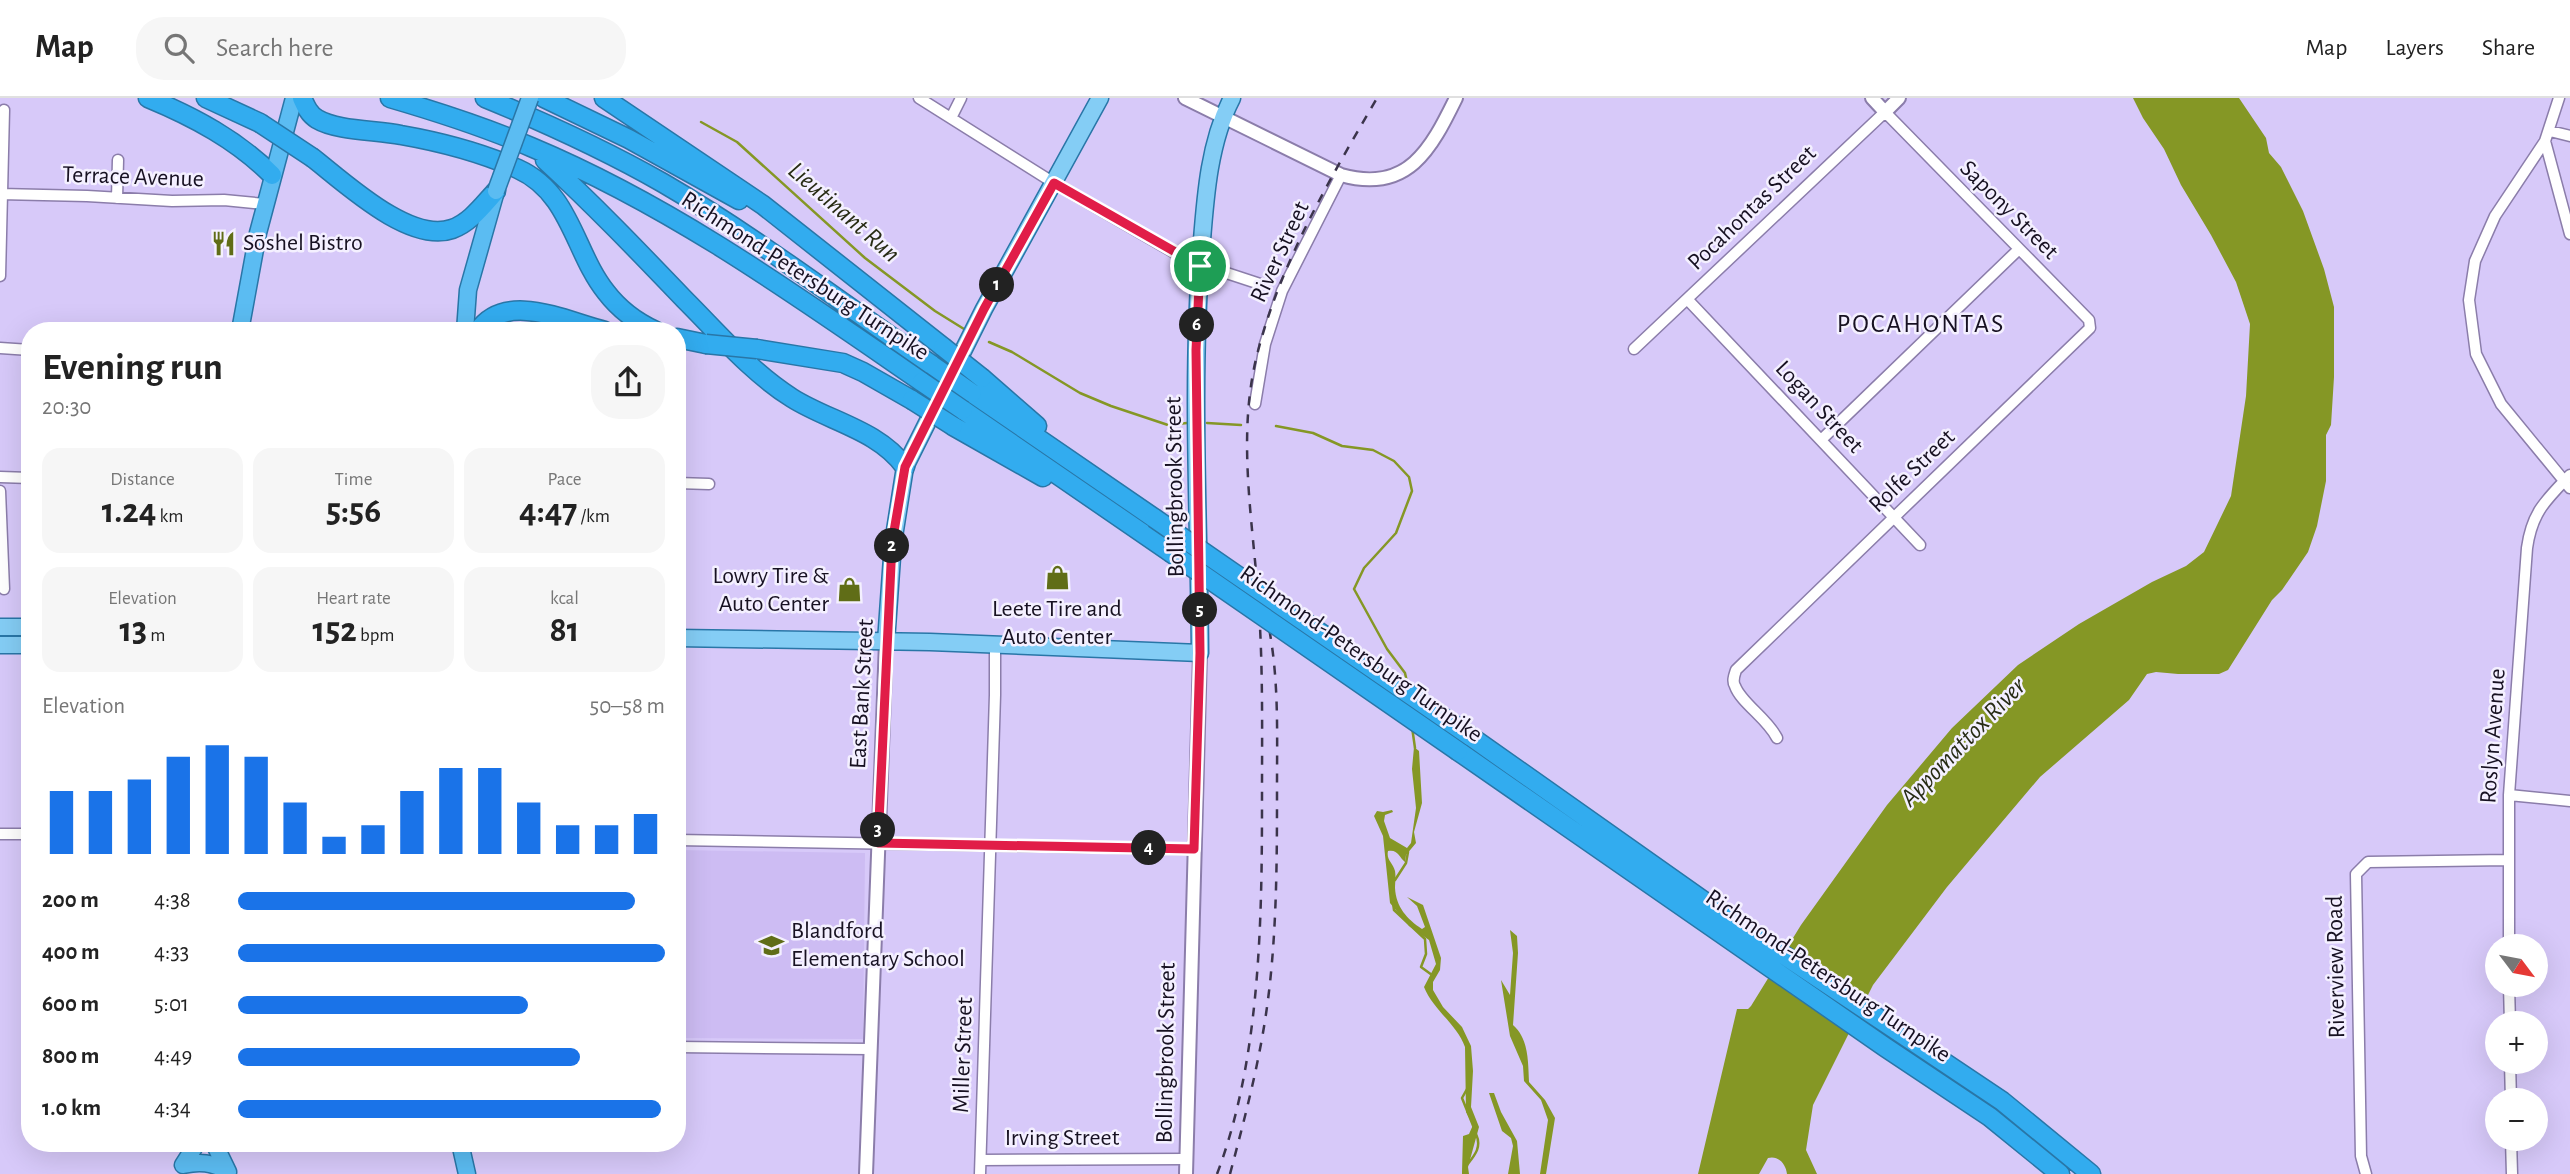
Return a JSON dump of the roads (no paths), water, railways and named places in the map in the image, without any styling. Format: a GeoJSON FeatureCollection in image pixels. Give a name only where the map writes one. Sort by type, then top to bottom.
{"type":"FeatureCollection","features":[{"type":"Feature","properties":{"kind":"highway"},"geometry":{"type":"LineString","coordinates":[[148,98],[200,121],[241,147],[272,175]]}},
{"type":"Feature","properties":{"kind":"highway"},"geometry":{"type":"LineString","coordinates":[[206,98],[260,123],[387,213],[418,230],[429,232],[452,229],[472,216],[496,191]]}},
{"type":"Feature","properties":{"kind":"highway"},"geometry":{"type":"LineString","coordinates":[[242,322],[265,204],[294,98]]}},
{"type":"Feature","properties":{"kind":"highway"},"geometry":{"type":"LineString","coordinates":[[302,98],[311,114],[327,123],[399,134],[460,148],[487,155],[522,171],[549,193],[561,208],[605,292],[640,322]]}},
{"type":"Feature","properties":{"kind":"highway","name":"Richmond-Petersburg Turnpike"},"geometry":{"type":"LineString","coordinates":[[390,98],[485,128],[533,147],[699,233],[781,285],[1990,1117],[2060,1174]]}},
{"type":"Feature","properties":{"kind":"highway","name":"Richmond-Petersburg Turnpike"},"geometry":{"type":"LineString","coordinates":[[485,98],[554,126],[663,184],[734,228],[932,365],[977,385],[1103,483],[1742,927],[2002,1101],[2091,1174]]}},
{"type":"Feature","properties":{"kind":"highway"},"geometry":{"type":"LineString","coordinates":[[466,322],[468,290],[496,191],[530,98]]}},
{"type":"Feature","properties":{"kind":"highway"},"geometry":{"type":"LineString","coordinates":[[544,98],[702,179],[842,267]]}},
{"type":"Feature","properties":{"kind":"highway"},"geometry":{"type":"LineString","coordinates":[[604,98],[725,178],[842,267],[943,347],[977,385]]}},
{"type":"Feature","properties":{"kind":"highway"},"geometry":{"type":"LineString","coordinates":[[533,147],[586,197],[755,370],[807,408],[887,446],[905,467]]}},
{"type":"Feature","properties":{"kind":"highway"},"geometry":{"type":"LineString","coordinates":[[486,322],[501,313],[521,310],[569,322]]}},
{"type":"Feature","properties":{"kind":"highway"},"geometry":{"type":"LineString","coordinates":[[686,341],[843,363],[1144,534]]}},
{"type":"Feature","properties":{"kind":"highway"},"geometry":{"type":"LineString","coordinates":[[179,1169],[191,1152]]}},
{"type":"Feature","properties":{"kind":"highway"},"geometry":{"type":"LineString","coordinates":[[218,1152],[228,1172]]}},
{"type":"Feature","properties":{"kind":"highway"},"geometry":{"type":"LineString","coordinates":[[462,1152],[467,1174]]}},
{"type":"Feature","properties":{"kind":"highway"},"geometry":{"type":"LineString","coordinates":[[179,1169],[199,1161],[211,1163],[228,1172]]}},
{"type":"Feature","properties":{"kind":"main road","name":"East Bank Street"},"geometry":{"type":"LineString","coordinates":[[886,642],[892,543],[905,467],[984,309],[1100,98]]}},
{"type":"Feature","properties":{"kind":"main road","name":"Bollingbrook Street"},"geometry":{"type":"LineString","coordinates":[[1200,653],[1196,350],[1200,266],[1203,221],[1217,129],[1232,98]]}},
{"type":"Feature","properties":{"kind":"main road"},"geometry":{"type":"LineString","coordinates":[[0,627],[21,627]]}},
{"type":"Feature","properties":{"kind":"main road"},"geometry":{"type":"LineString","coordinates":[[686,638],[995,644],[1200,653]]}},
{"type":"Feature","properties":{"kind":"main road"},"geometry":{"type":"LineString","coordinates":[[0,645],[21,645]]}},
{"type":"Feature","properties":{"kind":"street"},"geometry":{"type":"LineString","coordinates":[[919,98],[1054,183],[1200,266],[1260,284]]}},
{"type":"Feature","properties":{"kind":"street"},"geometry":{"type":"LineString","coordinates":[[951,118],[961,98]]}},
{"type":"Feature","properties":{"kind":"street"},"geometry":{"type":"LineString","coordinates":[[1185,98],[1341,176],[1365,180],[1395,174],[1418,161],[1427,152],[1456,98]]}},
{"type":"Feature","properties":{"kind":"street"},"geometry":{"type":"LineString","coordinates":[[1872,98],[1885,112]]}},
{"type":"Feature","properties":{"kind":"street","name":"Pocahontas Street"},"geometry":{"type":"LineString","coordinates":[[1634,349],[1899,98]]}},
{"type":"Feature","properties":{"kind":"street"},"geometry":{"type":"LineString","coordinates":[[2559,98],[2547,136],[2495,216],[2475,261],[2469,300],[2476,354],[2501,404],[2568,482]]}},
{"type":"Feature","properties":{"kind":"street"},"geometry":{"type":"LineString","coordinates":[[0,276],[4,110]]}},
{"type":"Feature","properties":{"kind":"street","name":"Sapony Street"},"geometry":{"type":"LineString","coordinates":[[1885,112],[2089,320],[2090,328],[2078,339]]}},
{"type":"Feature","properties":{"kind":"street"},"geometry":{"type":"LineString","coordinates":[[2547,136],[2570,136]]}},
{"type":"Feature","properties":{"kind":"street"},"geometry":{"type":"LineString","coordinates":[[2547,136],[2570,234]]}},
{"type":"Feature","properties":{"kind":"street"},"geometry":{"type":"LineString","coordinates":[[117,198],[118,160]]}},
{"type":"Feature","properties":{"kind":"street","name":"River Street"},"geometry":{"type":"LineString","coordinates":[[1255,404],[1265,344],[1282,291],[1341,176]]}},
{"type":"Feature","properties":{"kind":"street","name":"Terrace Avenue"},"geometry":{"type":"LineString","coordinates":[[1,195],[245,201],[265,204]]}},
{"type":"Feature","properties":{"kind":"street"},"geometry":{"type":"LineString","coordinates":[[1821,440],[2018,250]]}},
{"type":"Feature","properties":{"kind":"street","name":"Logan Street"},"geometry":{"type":"LineString","coordinates":[[1687,299],[1920,545]]}},
{"type":"Feature","properties":{"kind":"street","name":"Rolfe Street"},"geometry":{"type":"LineString","coordinates":[[1777,738],[1768,723],[1737,691],[1734,681],[1736,670],[2078,339]]}},
{"type":"Feature","properties":{"kind":"street"},"geometry":{"type":"LineString","coordinates":[[0,348],[21,349]]}},
{"type":"Feature","properties":{"kind":"street"},"geometry":{"type":"LineString","coordinates":[[0,477],[21,478]]}},
{"type":"Feature","properties":{"kind":"street","name":"Roslyn Avenue"},"geometry":{"type":"LineString","coordinates":[[2509,934],[2509,794],[2530,528],[2542,505],[2568,482]]}},
{"type":"Feature","properties":{"kind":"street"},"geometry":{"type":"LineString","coordinates":[[686,484],[709,484]]}},
{"type":"Feature","properties":{"kind":"street"},"geometry":{"type":"LineString","coordinates":[[0,491],[4,589]]}},
{"type":"Feature","properties":{"kind":"street","name":"East Bank Street"},"geometry":{"type":"LineString","coordinates":[[866,1174],[886,642]]}},
{"type":"Feature","properties":{"kind":"street","name":"Miller Street"},"geometry":{"type":"LineString","coordinates":[[980,1174],[995,644]]}},
{"type":"Feature","properties":{"kind":"street","name":"Bollingbrook Street"},"geometry":{"type":"LineString","coordinates":[[1186,1174],[1200,653]]}},
{"type":"Feature","properties":{"kind":"street"},"geometry":{"type":"LineString","coordinates":[[2509,794],[2570,801]]}},
{"type":"Feature","properties":{"kind":"street"},"geometry":{"type":"LineString","coordinates":[[0,834],[21,834]]}},
{"type":"Feature","properties":{"kind":"street"},"geometry":{"type":"LineString","coordinates":[[686,841],[1194,849]]}},
{"type":"Feature","properties":{"kind":"street","name":"Riverview Road"},"geometry":{"type":"LineString","coordinates":[[2366,1174],[2361,1156],[2356,874],[2368,862],[2507,860]]}},
{"type":"Feature","properties":{"kind":"street"},"geometry":{"type":"LineString","coordinates":[[686,1047],[870,1049]]}},
{"type":"Feature","properties":{"kind":"street"},"geometry":{"type":"LineString","coordinates":[[2511,1151],[2512,1174]]}},
{"type":"Feature","properties":{"kind":"street","name":"Irving Street"},"geometry":{"type":"LineString","coordinates":[[981,1160],[1186,1159]]}},
{"type":"Feature","properties":{"kind":"water","name":"Appomattox River"},"geometry":{"type":"Polygon","coordinates":[[[2133,98],[2239,98],[2266,138],[2269,153],[2281,167],[2303,211],[2324,269],[2334,307],[2334,377],[2331,425],[2326,435],[2326,481],[2317,526],[2308,552],[2272,600],[2228,670],[2219,674],[2147,674],[2129,700],[2040,777],[1947,887],[1873,985],[1813,1105],[1806,1150],[1817,1174],[1787,1174],[1781,1161],[1772,1157],[1768,1158],[1759,1174],[1698,1174],[1737,1009],[1748,1009],[1751,1006],[1801,925],[1887,805],[1952,728],[2018,665],[2079,624],[2152,582],[2186,566],[2204,552],[2231,496],[2246,396],[2250,324],[2236,282],[2181,185],[2164,149],[2133,98]]]}},
{"type":"Feature","properties":{"kind":"water"},"geometry":{"type":"Polygon","coordinates":[[[1414,747],[1419,751],[1422,803],[1414,832],[1416,843],[1406,855],[1405,862],[1394,851],[1388,851],[1388,857],[1395,871],[1395,888],[1400,907],[1407,917],[1422,929],[1425,927],[1417,906],[1407,897],[1423,905],[1441,958],[1433,990],[1443,1007],[1462,1027],[1471,1046],[1471,1107],[1479,1127],[1468,1167],[1469,1174],[1462,1174],[1463,1136],[1469,1134],[1473,1125],[1466,1112],[1465,1047],[1424,987],[1436,964],[1429,940],[1409,926],[1390,903],[1383,836],[1374,816],[1377,811],[1392,810],[1393,812],[1385,815],[1384,821],[1390,838],[1407,848],[1411,843],[1416,808],[1412,769],[1414,747]]]}},
{"type":"Feature","properties":{"kind":"water"},"geometry":{"type":"Polygon","coordinates":[[[1510,930],[1517,936],[1518,953],[1513,1025],[1525,1044],[1529,1082],[1545,1100],[1555,1118],[1546,1174],[1540,1174],[1548,1120],[1541,1100],[1524,1081],[1523,1066],[1510,1036],[1501,980],[1510,995],[1513,953],[1510,930]]]}},
{"type":"Feature","properties":{"kind":"water"},"geometry":{"type":"Polygon","coordinates":[[[1489,1093],[1494,1093],[1517,1141],[1520,1174],[1508,1174],[1513,1146],[1511,1138],[1502,1131],[1489,1093]]]}},
{"type":"Feature","properties":{"kind":"waterway","name":"Lieutinant Run"},"geometry":{"type":"LineString","coordinates":[[701,122],[737,142],[865,258],[935,311],[964,329]]}},
{"type":"Feature","properties":{"kind":"waterway","name":"Lieutinant Run"},"geometry":{"type":"LineString","coordinates":[[989,342],[1012,352],[1080,393],[1111,406],[1168,425],[1187,423]]}},
{"type":"Feature","properties":{"kind":"waterway","name":"Lieutinant Run"},"geometry":{"type":"LineString","coordinates":[[1207,423],[1241,425]]}},
{"type":"Feature","properties":{"kind":"waterway","name":"Lieutinant Run"},"geometry":{"type":"LineString","coordinates":[[1276,426],[1313,433],[1342,446],[1373,450],[1394,461],[1409,477],[1412,491],[1396,533],[1364,568],[1354,589],[1387,649],[1405,673],[1407,682]]}},
{"type":"Feature","properties":{"kind":"waterway","name":"Lieutinant Run"},"geometry":{"type":"LineString","coordinates":[[1412,727],[1415,748]]}},
{"type":"Feature","properties":{"kind":"waterway","name":"Lieutinant Run"},"geometry":{"type":"LineString","coordinates":[[1395,880],[1406,863],[1408,852]]}},
{"type":"Feature","properties":{"kind":"waterway","name":"Lieutinant Run"},"geometry":{"type":"LineString","coordinates":[[1393,903],[1394,910],[1425,939],[1426,954],[1421,967],[1432,975]]}},
{"type":"Feature","properties":{"kind":"waterway","name":"Lieutinant Run"},"geometry":{"type":"LineString","coordinates":[[1467,1089],[1462,1098],[1474,1128]]}},
{"type":"Feature","properties":{"kind":"waterway","name":"Lieutinant Run"},"geometry":{"type":"LineString","coordinates":[[1467,1165],[1478,1147],[1476,1134]]}},
{"type":"Feature","properties":{"kind":"railway"},"geometry":{"type":"LineString","coordinates":[[1217,1174],[1243,1083],[1251,1035],[1259,938],[1262,679],[1248,482],[1251,387],[1257,355],[1279,287],[1324,191],[1377,98]]}},
{"type":"Feature","properties":{"kind":"railway"},"geometry":{"type":"LineString","coordinates":[[1230,1174],[1259,1054],[1272,958],[1276,871],[1277,724],[1276,684],[1268,623]]}},
{"type":"Feature","properties":{"kind":"place","name":"Sōshel Bistro"},"geometry":{"type":"Point","coordinates":[223,243]}},
{"type":"Feature","properties":{"kind":"place","name":"Leete Tire and Auto Center"},"geometry":{"type":"Point","coordinates":[1057,578]}},
{"type":"Feature","properties":{"kind":"place","name":"Lowry Tire & Auto Center"},"geometry":{"type":"Point","coordinates":[849,590]}},
{"type":"Feature","properties":{"kind":"place","name":"Blandford Elementary School"},"geometry":{"type":"Point","coordinates":[771,945]}},
{"type":"Feature","properties":{"kind":"district","name":"POCAHONTAS"},"geometry":{"type":"Point","coordinates":[1921,324]}}]}
